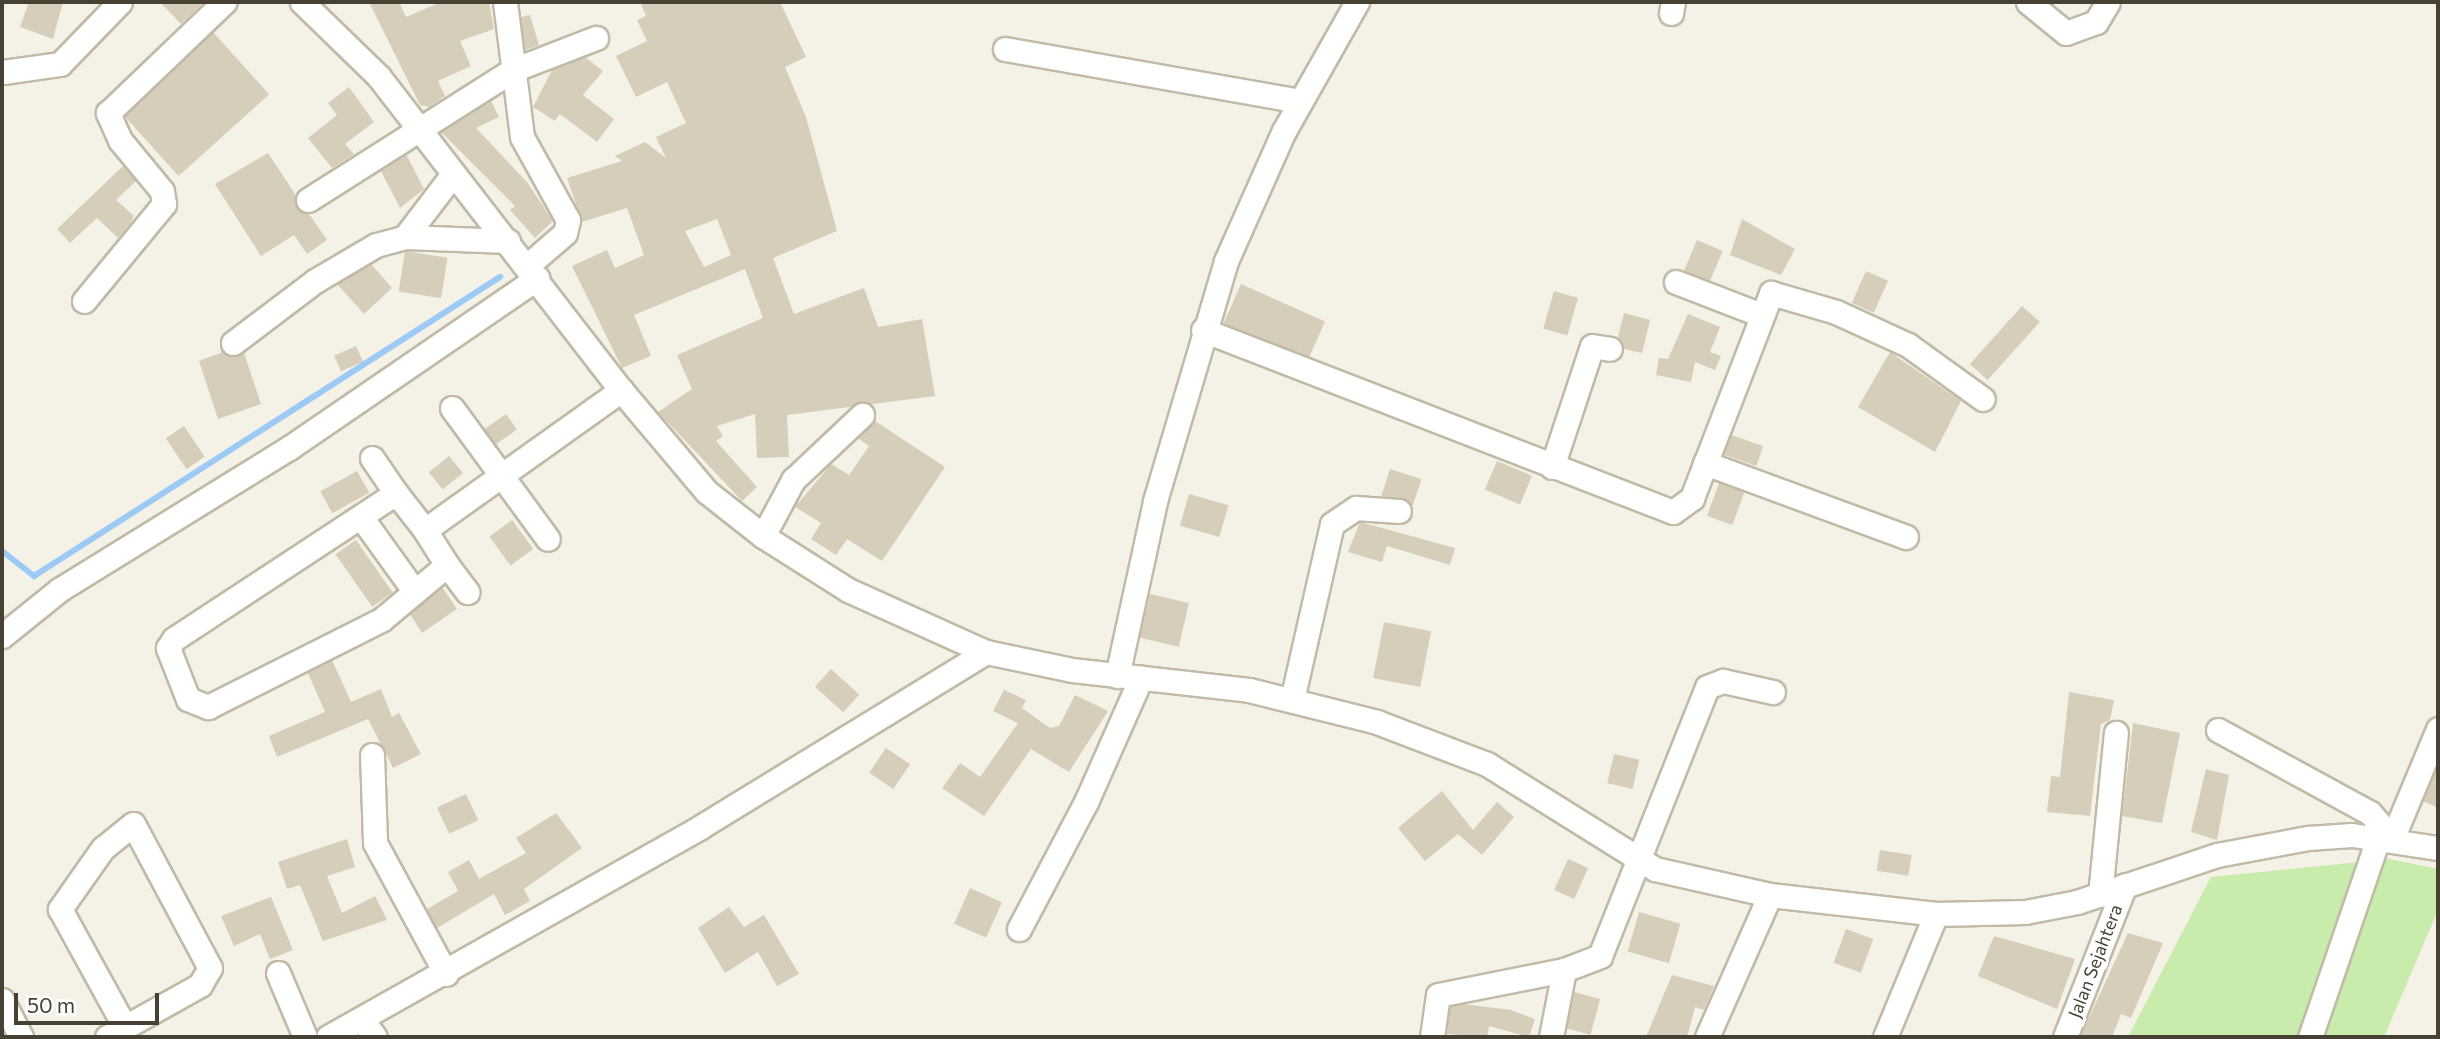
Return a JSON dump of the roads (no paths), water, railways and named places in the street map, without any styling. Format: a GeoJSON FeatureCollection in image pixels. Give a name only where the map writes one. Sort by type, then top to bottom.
{"type":"FeatureCollection","features":[{"type":"Feature","properties":{"kind":"street"},"geometry":{"type":"LineString","coordinates":[[3,72],[60,64],[120,2]]}},
{"type":"Feature","properties":{"kind":"street"},"geometry":{"type":"LineString","coordinates":[[84,301],[164,204],[162,191],[120,140],[108,113],[224,2]]}},
{"type":"Feature","properties":{"kind":"street"},"geometry":{"type":"LineString","coordinates":[[302,2],[379,77],[621,390],[708,492],[763,537],[890,612],[986,652],[1116,676],[1292,699],[1377,722],[1486,764],[1638,860],[1692,882],[1770,895],[1936,914],[2025,912],[2100,895],[2124,885],[2268,844],[2352,835],[2438,848]]}},
{"type":"Feature","properties":{"kind":"street"},"geometry":{"type":"LineString","coordinates":[[2,636],[59,590],[289,448],[532,272],[565,233],[568,220],[527,154],[505,2]]}},
{"type":"Feature","properties":{"kind":"street"},"geometry":{"type":"LineString","coordinates":[[1116,676],[1155,501],[1203,330],[1247,206],[1299,101],[1357,2]]}},
{"type":"Feature","properties":{"kind":"street"},"geometry":{"type":"LineString","coordinates":[[2028,2],[2066,33],[2096,22],[2108,2]]}},
{"type":"Feature","properties":{"kind":"street"},"geometry":{"type":"LineString","coordinates":[[308,200],[417,128],[513,70],[596,38]]}},
{"type":"Feature","properties":{"kind":"street"},"geometry":{"type":"LineString","coordinates":[[1005,48],[1299,101]]}},
{"type":"Feature","properties":{"kind":"street"},"geometry":{"type":"LineString","coordinates":[[405,237],[453,174]]}},
{"type":"Feature","properties":{"kind":"street"},"geometry":{"type":"LineString","coordinates":[[233,342],[315,281],[376,245],[405,237],[508,241]]}},
{"type":"Feature","properties":{"kind":"street"},"geometry":{"type":"LineString","coordinates":[[1676,282],[1759,314]]}},
{"type":"Feature","properties":{"kind":"street"},"geometry":{"type":"LineString","coordinates":[[1203,330],[1673,512],[1692,498],[1759,314],[1775,292],[1836,312],[1908,345],[1983,399]]}},
{"type":"Feature","properties":{"kind":"street"},"geometry":{"type":"LineString","coordinates":[[1552,467],[1592,346],[1610,349]]}},
{"type":"Feature","properties":{"kind":"street"},"geometry":{"type":"LineString","coordinates":[[425,530],[621,390]]}},
{"type":"Feature","properties":{"kind":"street"},"geometry":{"type":"LineString","coordinates":[[452,408],[548,539]]}},
{"type":"Feature","properties":{"kind":"street"},"geometry":{"type":"LineString","coordinates":[[763,537],[793,480],[862,415]]}},
{"type":"Feature","properties":{"kind":"street"},"geometry":{"type":"LineString","coordinates":[[372,458],[467,592]]}},
{"type":"Feature","properties":{"kind":"street"},"geometry":{"type":"LineString","coordinates":[[1705,463],[1906,537]]}},
{"type":"Feature","properties":{"kind":"street"},"geometry":{"type":"LineString","coordinates":[[396,493],[172,641],[169,650],[188,699],[208,707],[353,637],[447,565]]}},
{"type":"Feature","properties":{"kind":"street"},"geometry":{"type":"LineString","coordinates":[[1292,699],[1332,524],[1356,508],[1399,510]]}},
{"type":"Feature","properties":{"kind":"street"},"geometry":{"type":"LineString","coordinates":[[361,517],[415,592]]}},
{"type":"Feature","properties":{"kind":"street"},"geometry":{"type":"LineString","coordinates":[[328,1037],[369,1029],[446,974],[986,652]]}},
{"type":"Feature","properties":{"kind":"street"},"geometry":{"type":"LineString","coordinates":[[1019,929],[1086,802],[1141,678]]}},
{"type":"Feature","properties":{"kind":"street"},"geometry":{"type":"LineString","coordinates":[[1432,1037],[1438,995],[1564,970],[1596,959],[1608,946],[1638,860],[1707,687],[1723,681],[1773,692]]}},
{"type":"Feature","properties":{"kind":"street"},"geometry":{"type":"LineString","coordinates":[[2310,1037],[2387,839],[2438,729]]}},
{"type":"Feature","properties":{"kind":"street"},"geometry":{"type":"LineString","coordinates":[[2218,730],[2370,813],[2380,822],[2387,839]]}},
{"type":"Feature","properties":{"kind":"street"},"geometry":{"type":"LineString","coordinates":[[2100,895],[2116,733]]}},
{"type":"Feature","properties":{"kind":"street"},"geometry":{"type":"LineString","coordinates":[[372,755],[375,843],[446,974]]}},
{"type":"Feature","properties":{"kind":"street"},"geometry":{"type":"LineString","coordinates":[[132,824],[210,968],[200,985],[116,1032],[60,909],[103,848],[132,824]]}},
{"type":"Feature","properties":{"kind":"street","name":"Jalan Sejahtera"},"geometry":{"type":"LineString","coordinates":[[2066,1037],[2124,885]]}},
{"type":"Feature","properties":{"kind":"street"},"geometry":{"type":"LineString","coordinates":[[1707,1037],[1770,895]]}},
{"type":"Feature","properties":{"kind":"street"},"geometry":{"type":"LineString","coordinates":[[1885,1037],[1936,914]]}},
{"type":"Feature","properties":{"kind":"street"},"geometry":{"type":"LineString","coordinates":[[1551,1037],[1564,970]]}},
{"type":"Feature","properties":{"kind":"street"},"geometry":{"type":"LineString","coordinates":[[278,973],[305,1037]]}},
{"type":"Feature","properties":{"kind":"street"},"geometry":{"type":"LineString","coordinates":[[2,1000],[12,1031]]}},
{"type":"Feature","properties":{"kind":"waterway"},"geometry":{"type":"LineString","coordinates":[[2,551],[34,576],[500,277]]}}]}
